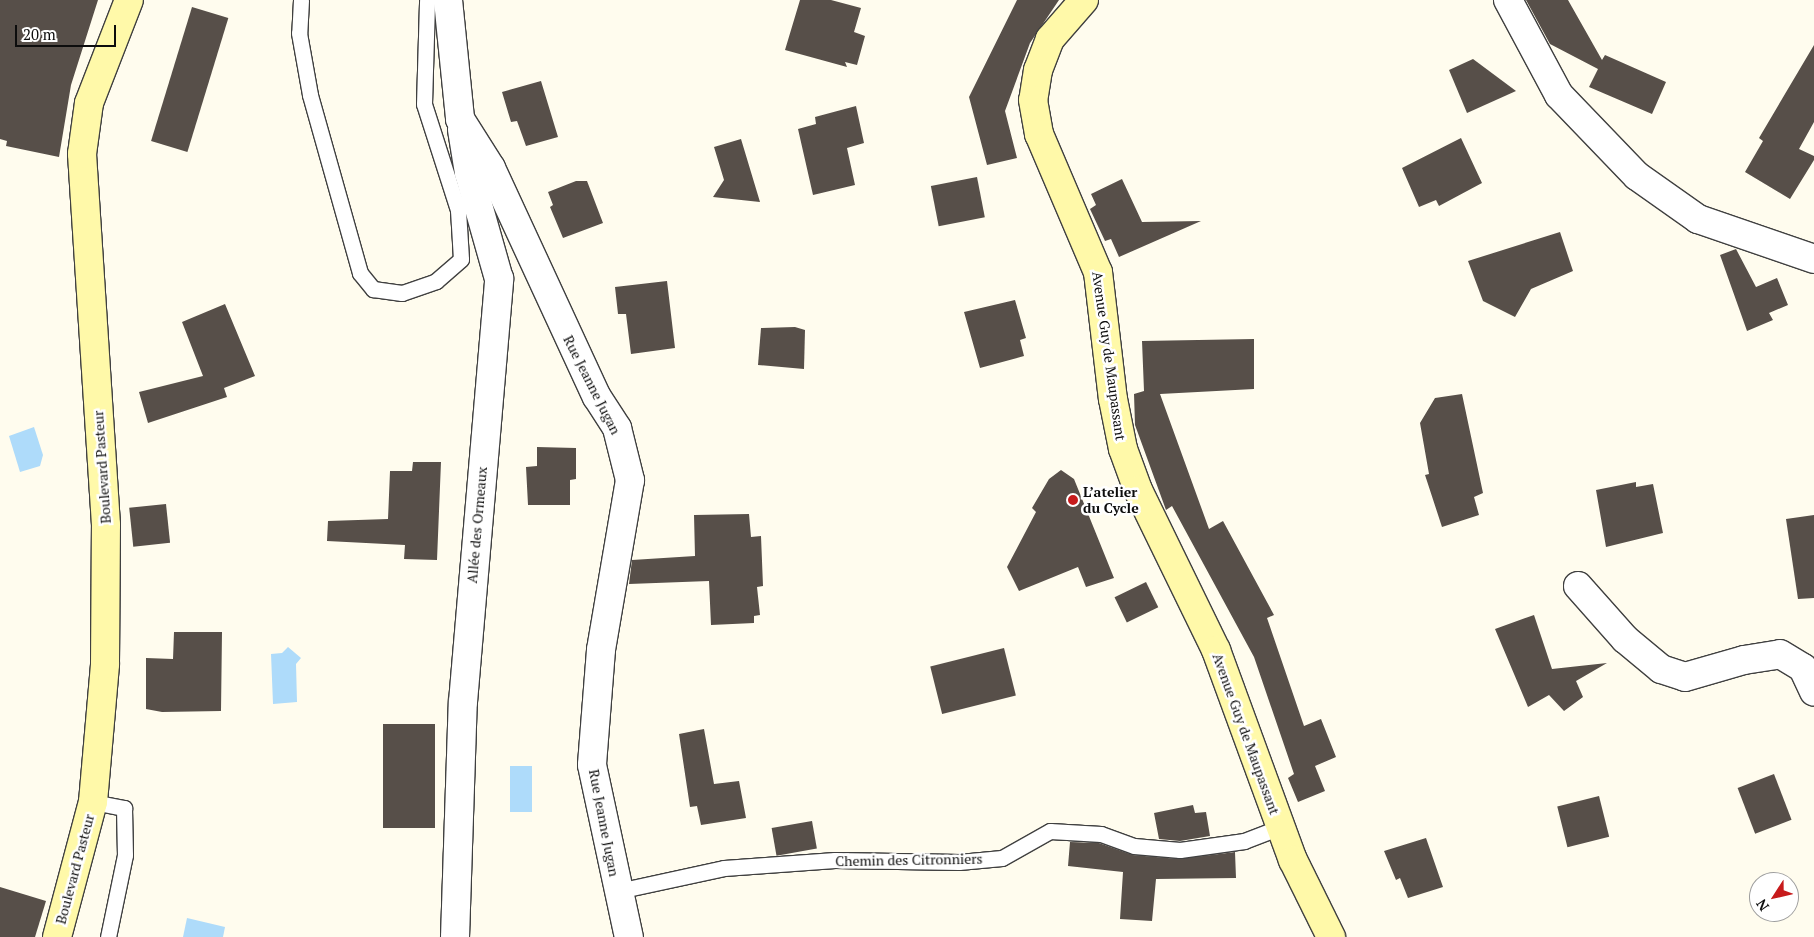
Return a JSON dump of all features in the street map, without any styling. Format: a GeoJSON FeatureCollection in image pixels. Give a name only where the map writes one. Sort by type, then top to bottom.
{"type":"FeatureCollection","features":[{"type":"Feature","properties":{"kind":"main road","name":"Boulevard Pasteur"},"geometry":{"type":"LineString","coordinates":[[57,937],[93,802],[104,664],[106,524],[82,154],[89,103],[129,0]]}},
{"type":"Feature","properties":{"kind":"main road","name":"Avenue Guy de Maupassant"},"geometry":{"type":"LineString","coordinates":[[1084,0],[1050,39],[1038,70],[1033,100],[1039,134],[1098,272],[1113,399],[1122,449],[1138,490],[1216,650],[1280,826],[1331,937]]}},
{"type":"Feature","properties":{"kind":"street","name":"Rue Jeanne Jugan"},"geometry":{"type":"LineString","coordinates":[[448,0],[460,119],[491,168],[589,380],[617,428],[630,480],[601,650],[592,765],[629,937]]}},
{"type":"Feature","properties":{"kind":"street"},"geometry":{"type":"LineString","coordinates":[[1508,0],[1559,95],[1637,176],[1698,219],[1814,259]]}},
{"type":"Feature","properties":{"kind":"street","name":"Allée des Ormeaux"},"geometry":{"type":"LineString","coordinates":[[455,937],[463,702],[499,279],[468,173],[460,119]]}},
{"type":"Feature","properties":{"kind":"street"},"geometry":{"type":"LineString","coordinates":[[1578,586],[1625,639],[1661,669],[1685,677],[1744,660],[1780,654],[1803,668],[1814,692]]}},
{"type":"Feature","properties":{"kind":"lane"},"geometry":{"type":"LineString","coordinates":[[301,0],[298,32],[310,95],[360,273],[373,289],[402,293],[436,280],[461,259],[458,210],[424,104],[427,0]]}},
{"type":"Feature","properties":{"kind":"lane"},"geometry":{"type":"LineString","coordinates":[[93,802],[124,808],[125,854],[108,937]]}},
{"type":"Feature","properties":{"kind":"lane","name":"Chemin des Citronniers"},"geometry":{"type":"LineString","coordinates":[[618,890],[724,868],[835,860],[959,862],[1002,858],[1050,830],[1101,834],[1134,846],[1180,850],[1244,842],[1280,826]]}},
{"type":"Feature","properties":{"kind":"water"},"geometry":{"type":"Polygon","coordinates":[[[34,427],[43,455],[40,466],[20,472],[9,436],[34,427]]]}},
{"type":"Feature","properties":{"kind":"water"},"geometry":{"type":"Polygon","coordinates":[[[288,647],[301,658],[296,664],[297,702],[273,704],[271,654],[282,653],[288,647]]]}},
{"type":"Feature","properties":{"kind":"water"},"geometry":{"type":"Polygon","coordinates":[[[510,766],[532,766],[532,812],[510,812],[510,766]]]}},
{"type":"Feature","properties":{"kind":"water"},"geometry":{"type":"Polygon","coordinates":[[[187,918],[225,927],[223,937],[183,937],[187,918]]]}},
{"type":"Feature","properties":{"kind":"building"},"geometry":{"type":"Polygon","coordinates":[[[0,0],[98,0],[71,85],[59,157],[6,146],[7,141],[0,139],[0,0]]]}},
{"type":"Feature","properties":{"kind":"building"},"geometry":{"type":"Polygon","coordinates":[[[800,0],[831,0],[861,8],[854,32],[865,36],[857,65],[845,62],[847,67],[785,50],[800,0]]]}},
{"type":"Feature","properties":{"kind":"building"},"geometry":{"type":"Polygon","coordinates":[[[1017,0],[1059,0],[1030,43],[1005,111],[1017,158],[987,165],[969,97],[1017,0]]]}},
{"type":"Feature","properties":{"kind":"building"},"geometry":{"type":"Polygon","coordinates":[[[1526,0],[1568,0],[1602,60],[1605,55],[1666,82],[1652,114],[1589,87],[1598,69],[1550,44],[1526,0]]]}},
{"type":"Feature","properties":{"kind":"building"},"geometry":{"type":"Polygon","coordinates":[[[192,7],[228,18],[187,152],[151,141],[192,7]]]}},
{"type":"Feature","properties":{"kind":"building"},"geometry":{"type":"Polygon","coordinates":[[[1814,45],[1814,122],[1799,149],[1814,156],[1814,160],[1790,199],[1745,172],[1763,141],[1759,138],[1814,45]]]}},
{"type":"Feature","properties":{"kind":"building"},"geometry":{"type":"Polygon","coordinates":[[[1473,59],[1516,91],[1467,113],[1449,70],[1473,59]]]}},
{"type":"Feature","properties":{"kind":"building"},"geometry":{"type":"Polygon","coordinates":[[[541,81],[558,137],[526,146],[517,121],[511,122],[502,92],[541,81]]]}},
{"type":"Feature","properties":{"kind":"building"},"geometry":{"type":"Polygon","coordinates":[[[856,106],[864,143],[847,148],[855,185],[813,195],[798,129],[816,124],[815,117],[856,106]]]}},
{"type":"Feature","properties":{"kind":"building"},"geometry":{"type":"Polygon","coordinates":[[[1461,138],[1482,183],[1439,206],[1436,200],[1419,207],[1402,168],[1461,138]]]}},
{"type":"Feature","properties":{"kind":"building"},"geometry":{"type":"Polygon","coordinates":[[[741,139],[760,202],[713,197],[724,180],[714,147],[741,139]]]}},
{"type":"Feature","properties":{"kind":"building"},"geometry":{"type":"Polygon","coordinates":[[[977,177],[985,217],[939,226],[931,186],[977,177]]]}},
{"type":"Feature","properties":{"kind":"building"},"geometry":{"type":"Polygon","coordinates":[[[1122,179],[1142,222],[1201,221],[1119,257],[1111,239],[1105,241],[1090,209],[1096,205],[1091,194],[1122,179]]]}},
{"type":"Feature","properties":{"kind":"building"},"geometry":{"type":"Polygon","coordinates":[[[576,181],[587,181],[603,223],[563,238],[550,207],[553,205],[548,192],[576,181]]]}},
{"type":"Feature","properties":{"kind":"building"},"geometry":{"type":"Polygon","coordinates":[[[1560,232],[1573,271],[1531,289],[1515,317],[1483,301],[1468,261],[1560,232]]]}},
{"type":"Feature","properties":{"kind":"building"},"geometry":{"type":"Polygon","coordinates":[[[1736,249],[1756,287],[1777,278],[1788,305],[1769,313],[1773,320],[1747,331],[1720,255],[1736,249]]]}},
{"type":"Feature","properties":{"kind":"building"},"geometry":{"type":"Polygon","coordinates":[[[667,281],[675,348],[631,354],[626,314],[618,314],[615,287],[667,281]]]}},
{"type":"Feature","properties":{"kind":"building"},"geometry":{"type":"Polygon","coordinates":[[[1015,300],[1026,338],[1020,340],[1024,356],[980,368],[964,312],[1015,300]]]}},
{"type":"Feature","properties":{"kind":"building"},"geometry":{"type":"Polygon","coordinates":[[[225,304],[255,376],[224,388],[227,397],[148,423],[139,392],[203,376],[182,322],[225,304]]]}},
{"type":"Feature","properties":{"kind":"building"},"geometry":{"type":"Polygon","coordinates":[[[795,327],[805,330],[804,369],[758,365],[761,328],[795,327]]]}},
{"type":"Feature","properties":{"kind":"building"},"geometry":{"type":"Polygon","coordinates":[[[1254,339],[1254,389],[1160,394],[1209,529],[1223,521],[1274,615],[1267,618],[1304,726],[1321,719],[1336,757],[1315,766],[1325,791],[1298,802],[1288,778],[1294,774],[1254,657],[1172,506],[1166,510],[1135,425],[1134,394],[1144,391],[1142,341],[1254,339]]]}},
{"type":"Feature","properties":{"kind":"building"},"geometry":{"type":"Polygon","coordinates":[[[1462,394],[1483,493],[1474,497],[1479,515],[1442,527],[1425,475],[1429,474],[1420,423],[1435,398],[1462,394]]]}},
{"type":"Feature","properties":{"kind":"building"},"geometry":{"type":"Polygon","coordinates":[[[537,447],[576,448],[576,479],[570,480],[570,505],[528,505],[526,467],[537,466],[537,447]]]}},
{"type":"Feature","properties":{"kind":"building"},"geometry":{"type":"Polygon","coordinates":[[[413,462],[441,462],[437,560],[404,559],[405,545],[327,541],[328,521],[388,519],[390,471],[412,471],[413,462]]]}},
{"type":"Feature","properties":{"kind":"building"},"geometry":{"type":"Polygon","coordinates":[[[1061,470],[1074,479],[1114,578],[1086,587],[1078,567],[1019,591],[1007,567],[1036,512],[1032,508],[1049,479],[1061,470]]]}},
{"type":"Feature","properties":{"kind":"building"},"geometry":{"type":"Polygon","coordinates":[[[1636,482],[1636,487],[1653,484],[1663,533],[1606,547],[1596,490],[1636,482]]]}},
{"type":"Feature","properties":{"kind":"building"},"geometry":{"type":"Polygon","coordinates":[[[166,504],[170,543],[133,547],[129,508],[166,504]]]}},
{"type":"Feature","properties":{"kind":"building"},"geometry":{"type":"Polygon","coordinates":[[[749,514],[751,537],[761,536],[763,586],[757,587],[760,615],[754,616],[754,623],[711,625],[709,581],[629,584],[632,560],[695,556],[694,515],[749,514]]]}},
{"type":"Feature","properties":{"kind":"building"},"geometry":{"type":"Polygon","coordinates":[[[1814,515],[1814,598],[1798,599],[1786,519],[1814,515]]]}},
{"type":"Feature","properties":{"kind":"building"},"geometry":{"type":"Polygon","coordinates":[[[1146,582],[1158,607],[1127,623],[1115,597],[1146,582]]]}},
{"type":"Feature","properties":{"kind":"building"},"geometry":{"type":"Polygon","coordinates":[[[1534,615],[1552,669],[1607,663],[1576,681],[1583,697],[1564,711],[1549,695],[1528,707],[1495,629],[1534,615]]]}},
{"type":"Feature","properties":{"kind":"building"},"geometry":{"type":"Polygon","coordinates":[[[174,632],[222,632],[221,711],[162,712],[146,709],[146,658],[173,659],[174,632]]]}},
{"type":"Feature","properties":{"kind":"building"},"geometry":{"type":"Polygon","coordinates":[[[1004,648],[1016,696],[942,714],[930,666],[1004,648]]]}},
{"type":"Feature","properties":{"kind":"building"},"geometry":{"type":"Polygon","coordinates":[[[383,724],[435,724],[435,828],[383,828],[383,724]]]}},
{"type":"Feature","properties":{"kind":"building"},"geometry":{"type":"Polygon","coordinates":[[[704,729],[714,784],[739,781],[746,818],[701,825],[697,806],[690,807],[679,734],[704,729]]]}},
{"type":"Feature","properties":{"kind":"building"},"geometry":{"type":"Polygon","coordinates":[[[1774,774],[1792,820],[1755,834],[1738,788],[1774,774]]]}},
{"type":"Feature","properties":{"kind":"building"},"geometry":{"type":"Polygon","coordinates":[[[1599,796],[1609,837],[1567,847],[1557,806],[1599,796]]]}},
{"type":"Feature","properties":{"kind":"building"},"geometry":{"type":"Polygon","coordinates":[[[1193,805],[1195,813],[1206,812],[1210,836],[1180,841],[1159,839],[1154,813],[1193,805]]]}},
{"type":"Feature","properties":{"kind":"building"},"geometry":{"type":"Polygon","coordinates":[[[812,821],[817,849],[776,856],[772,828],[812,821]]]}},
{"type":"Feature","properties":{"kind":"building"},"geometry":{"type":"Polygon","coordinates":[[[1426,838],[1443,887],[1408,898],[1400,878],[1396,880],[1384,851],[1426,838]]]}},
{"type":"Feature","properties":{"kind":"building"},"geometry":{"type":"Polygon","coordinates":[[[1070,842],[1099,843],[1133,855],[1179,859],[1235,852],[1236,878],[1156,879],[1152,921],[1120,919],[1123,872],[1068,866],[1070,842]]]}},
{"type":"Feature","properties":{"kind":"building"},"geometry":{"type":"Polygon","coordinates":[[[0,887],[46,901],[35,937],[0,937],[0,887]]]}},
{"type":"Feature","properties":{"kind":"place","name":"L’atelier du Cycle"},"geometry":{"type":"Point","coordinates":[1073,500]}}]}
